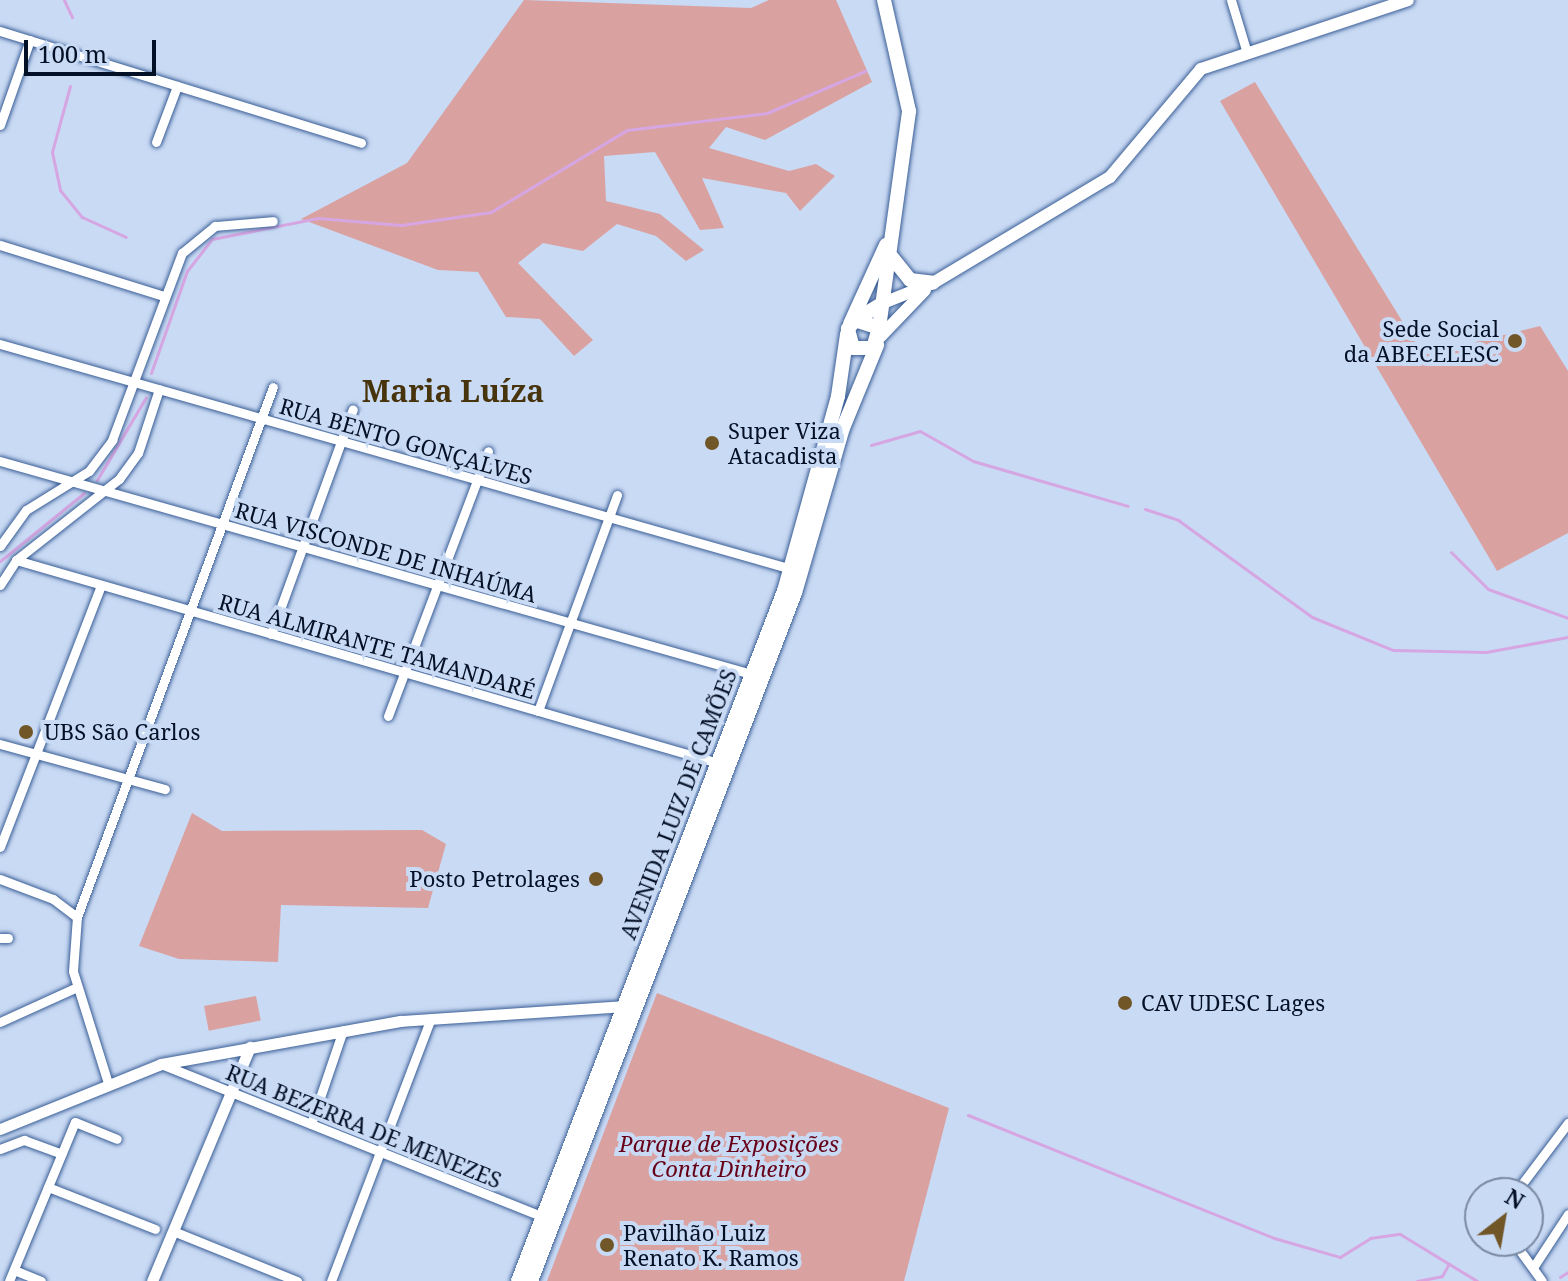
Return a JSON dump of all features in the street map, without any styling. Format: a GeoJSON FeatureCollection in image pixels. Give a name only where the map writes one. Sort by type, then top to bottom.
{"type":"FeatureCollection","features":[{"type":"Feature","properties":{"kind":"main road","name":"AVENIDA LUIZ DE CAMÕES"},"geometry":{"type":"LineString","coordinates":[[531,1281],[549,1219],[757,676],[843,428],[879,336],[909,111],[884,0]]}},
{"type":"Feature","properties":{"kind":"main road"},"geometry":{"type":"LineString","coordinates":[[851,326],[883,303],[933,283],[1110,177],[1143,146],[1192,76],[1247,53],[1408,0]]}},
{"type":"Feature","properties":{"kind":"main road","name":"AVENIDA LUIZ DE CAMÕES"},"geometry":{"type":"LineString","coordinates":[[796,570],[838,396],[851,326],[894,226]]}},
{"type":"Feature","properties":{"kind":"main road"},"geometry":{"type":"LineString","coordinates":[[890,255],[910,280],[933,283]]}},
{"type":"Feature","properties":{"kind":"main road"},"geometry":{"type":"LineString","coordinates":[[851,326],[858,350],[879,336],[933,283]]}},
{"type":"Feature","properties":{"kind":"main road"},"geometry":{"type":"LineString","coordinates":[[851,326],[879,336]]}},
{"type":"Feature","properties":{"kind":"main road","name":"AVENIDA LUIZ DE CAMÕES"},"geometry":{"type":"LineString","coordinates":[[518,1281],[549,1219]]}},
{"type":"Feature","properties":{"kind":"street"},"geometry":{"type":"LineString","coordinates":[[1231,0],[1247,53]]}},
{"type":"Feature","properties":{"kind":"street"},"geometry":{"type":"LineString","coordinates":[[0,31],[361,143]]}},
{"type":"Feature","properties":{"kind":"street"},"geometry":{"type":"LineString","coordinates":[[0,125],[30,40]]}},
{"type":"Feature","properties":{"kind":"street"},"geometry":{"type":"LineString","coordinates":[[156,142],[177,86]]}},
{"type":"Feature","properties":{"kind":"street"},"geometry":{"type":"LineString","coordinates":[[0,546],[36,501],[74,482],[112,440],[137,383],[161,295],[173,265],[203,232],[232,221],[273,221]]}},
{"type":"Feature","properties":{"kind":"street"},"geometry":{"type":"LineString","coordinates":[[0,245],[161,295]]}},
{"type":"Feature","properties":{"kind":"street","name":"RUA BENTO GONÇALVES"},"geometry":{"type":"LineString","coordinates":[[0,344],[796,570]]}},
{"type":"Feature","properties":{"kind":"street"},"geometry":{"type":"LineString","coordinates":[[108,1083],[77,987],[77,917],[273,387]]}},
{"type":"Feature","properties":{"kind":"street"},"geometry":{"type":"LineString","coordinates":[[0,585],[16,560],[107,491],[138,453],[159,389]]}},
{"type":"Feature","properties":{"kind":"street"},"geometry":{"type":"LineString","coordinates":[[271,634],[353,409]]}},
{"type":"Feature","properties":{"kind":"street"},"geometry":{"type":"LineString","coordinates":[[388,716],[488,451]]}},
{"type":"Feature","properties":{"kind":"street","name":"RUA VISCONDE DE INHAÚMA"},"geometry":{"type":"LineString","coordinates":[[0,461],[757,676]]}},
{"type":"Feature","properties":{"kind":"street"},"geometry":{"type":"LineString","coordinates":[[538,711],[617,495]]}},
{"type":"Feature","properties":{"kind":"street","name":"RUA ALMIRANTE TAMANDARÉ"},"geometry":{"type":"LineString","coordinates":[[16,560],[723,764]]}},
{"type":"Feature","properties":{"kind":"street"},"geometry":{"type":"LineString","coordinates":[[0,847],[101,585]]}},
{"type":"Feature","properties":{"kind":"street"},"geometry":{"type":"LineString","coordinates":[[0,744],[165,789]]}},
{"type":"Feature","properties":{"kind":"street"},"geometry":{"type":"LineString","coordinates":[[1,880],[53,899],[77,917]]}},
{"type":"Feature","properties":{"kind":"street"},"geometry":{"type":"LineString","coordinates":[[0,1022],[77,987]]}},
{"type":"Feature","properties":{"kind":"street"},"geometry":{"type":"LineString","coordinates":[[0,1129],[161,1064],[343,1030],[431,1018],[631,1006]]}},
{"type":"Feature","properties":{"kind":"street"},"geometry":{"type":"LineString","coordinates":[[331,1281],[431,1018]]}},
{"type":"Feature","properties":{"kind":"street"},"geometry":{"type":"LineString","coordinates":[[311,1124],[343,1030]]}},
{"type":"Feature","properties":{"kind":"street"},"geometry":{"type":"LineString","coordinates":[[152,1281],[250,1047]]}},
{"type":"Feature","properties":{"kind":"street","name":"RUA BEZERRA DE MENEZES"},"geometry":{"type":"LineString","coordinates":[[161,1064],[549,1219]]}},
{"type":"Feature","properties":{"kind":"street"},"geometry":{"type":"LineString","coordinates":[[9,1281],[75,1122],[117,1139]]}},
{"type":"Feature","properties":{"kind":"street"},"geometry":{"type":"LineString","coordinates":[[1527,1177],[1568,1123]]}},
{"type":"Feature","properties":{"kind":"street"},"geometry":{"type":"LineString","coordinates":[[0,1149],[24,1140],[62,1154]]}},
{"type":"Feature","properties":{"kind":"street"},"geometry":{"type":"LineString","coordinates":[[48,1187],[155,1229]]}},
{"type":"Feature","properties":{"kind":"street"},"geometry":{"type":"LineString","coordinates":[[1534,1266],[1568,1214]]}},
{"type":"Feature","properties":{"kind":"street"},"geometry":{"type":"LineString","coordinates":[[173,1231],[297,1281]]}},
{"type":"Feature","properties":{"kind":"street"},"geometry":{"type":"LineString","coordinates":[[1526,1257],[1542,1281]]}},
{"type":"Feature","properties":{"kind":"street"},"geometry":{"type":"LineString","coordinates":[[14,1270],[41,1281]]}},
{"type":"Feature","properties":{"kind":"green space"},"geometry":{"type":"Polygon","coordinates":[[[524,0],[751,8],[769,0],[836,0],[872,82],[765,140],[726,127],[709,148],[789,171],[816,164],[835,176],[800,211],[786,193],[702,178],[724,228],[700,230],[655,152],[604,156],[606,201],[660,214],[704,250],[686,261],[656,236],[617,224],[583,251],[543,243],[518,263],[593,340],[574,356],[540,319],[506,317],[478,272],[438,270],[301,219],[407,163],[524,0]]]}},
{"type":"Feature","properties":{"kind":"green space","name":"Sede Social da ABECELESC"},"geometry":{"type":"Polygon","coordinates":[[[1255,82],[1423,355],[1540,326],[1568,371],[1568,533],[1497,571],[1220,101],[1255,82]]]}},
{"type":"Feature","properties":{"kind":"green space"},"geometry":{"type":"Polygon","coordinates":[[[192,813],[222,831],[422,830],[446,844],[428,908],[281,905],[278,962],[179,959],[139,946],[192,813]]]}},
{"type":"Feature","properties":{"kind":"green space","name":"Parque de Exposições Conta Dinheiro"},"geometry":{"type":"Polygon","coordinates":[[[657,993],[949,1108],[904,1281],[547,1281],[657,993]]]}},
{"type":"Feature","properties":{"kind":"green space"},"geometry":{"type":"Polygon","coordinates":[[[256,996],[261,1021],[209,1031],[204,1006],[256,996]]]}},
{"type":"Feature","properties":{"kind":"waterway"},"geometry":{"type":"LineString","coordinates":[[64,0],[72,17]]}},
{"type":"Feature","properties":{"kind":"waterway"},"geometry":{"type":"LineString","coordinates":[[151,373],[187,271],[212,239],[318,218],[401,225],[491,212],[627,130],[767,113],[865,71]]}},
{"type":"Feature","properties":{"kind":"waterway"},"geometry":{"type":"LineString","coordinates":[[70,86],[52,152],[60,190],[82,217],[126,237]]}},
{"type":"Feature","properties":{"kind":"waterway"},"geometry":{"type":"LineString","coordinates":[[97,480],[146,397]]}},
{"type":"Feature","properties":{"kind":"waterway"},"geometry":{"type":"LineString","coordinates":[[871,445],[920,431],[973,461],[1128,506]]}},
{"type":"Feature","properties":{"kind":"waterway"},"geometry":{"type":"LineString","coordinates":[[0,561],[84,493]]}},
{"type":"Feature","properties":{"kind":"waterway"},"geometry":{"type":"LineString","coordinates":[[1145,509],[1178,520],[1312,617],[1393,650],[1486,652],[1568,637]]}},
{"type":"Feature","properties":{"kind":"waterway"},"geometry":{"type":"LineString","coordinates":[[1451,552],[1488,589],[1568,618]]}},
{"type":"Feature","properties":{"kind":"waterway"},"geometry":{"type":"LineString","coordinates":[[968,1115],[1274,1238],[1340,1257],[1370,1238],[1400,1234],[1477,1281]]}},
{"type":"Feature","properties":{"kind":"waterway"},"geometry":{"type":"LineString","coordinates":[[1417,1281],[1442,1276],[1448,1265]]}},
{"type":"Feature","properties":{"kind":"waterway"},"geometry":{"type":"LineString","coordinates":[[1560,1277],[1568,1272]]}},
{"type":"Feature","properties":{"kind":"place","name":"Sede Social da ABECELESC"},"geometry":{"type":"Point","coordinates":[1515,341]}},
{"type":"Feature","properties":{"kind":"place","name":"Super Viza Atacadista"},"geometry":{"type":"Point","coordinates":[712,443]}},
{"type":"Feature","properties":{"kind":"place","name":"UBS São Carlos"},"geometry":{"type":"Point","coordinates":[26,732]}},
{"type":"Feature","properties":{"kind":"place","name":"Posto Petrolages"},"geometry":{"type":"Point","coordinates":[596,879]}},
{"type":"Feature","properties":{"kind":"place","name":"CAV UDESC Lages"},"geometry":{"type":"Point","coordinates":[1125,1003]}},
{"type":"Feature","properties":{"kind":"place","name":"Pavilhão Luiz Renato K. Ramos"},"geometry":{"type":"Point","coordinates":[607,1245]}},
{"type":"Feature","properties":{"kind":"district","name":"Maria Luíza"},"geometry":{"type":"Point","coordinates":[453,391]}}]}
